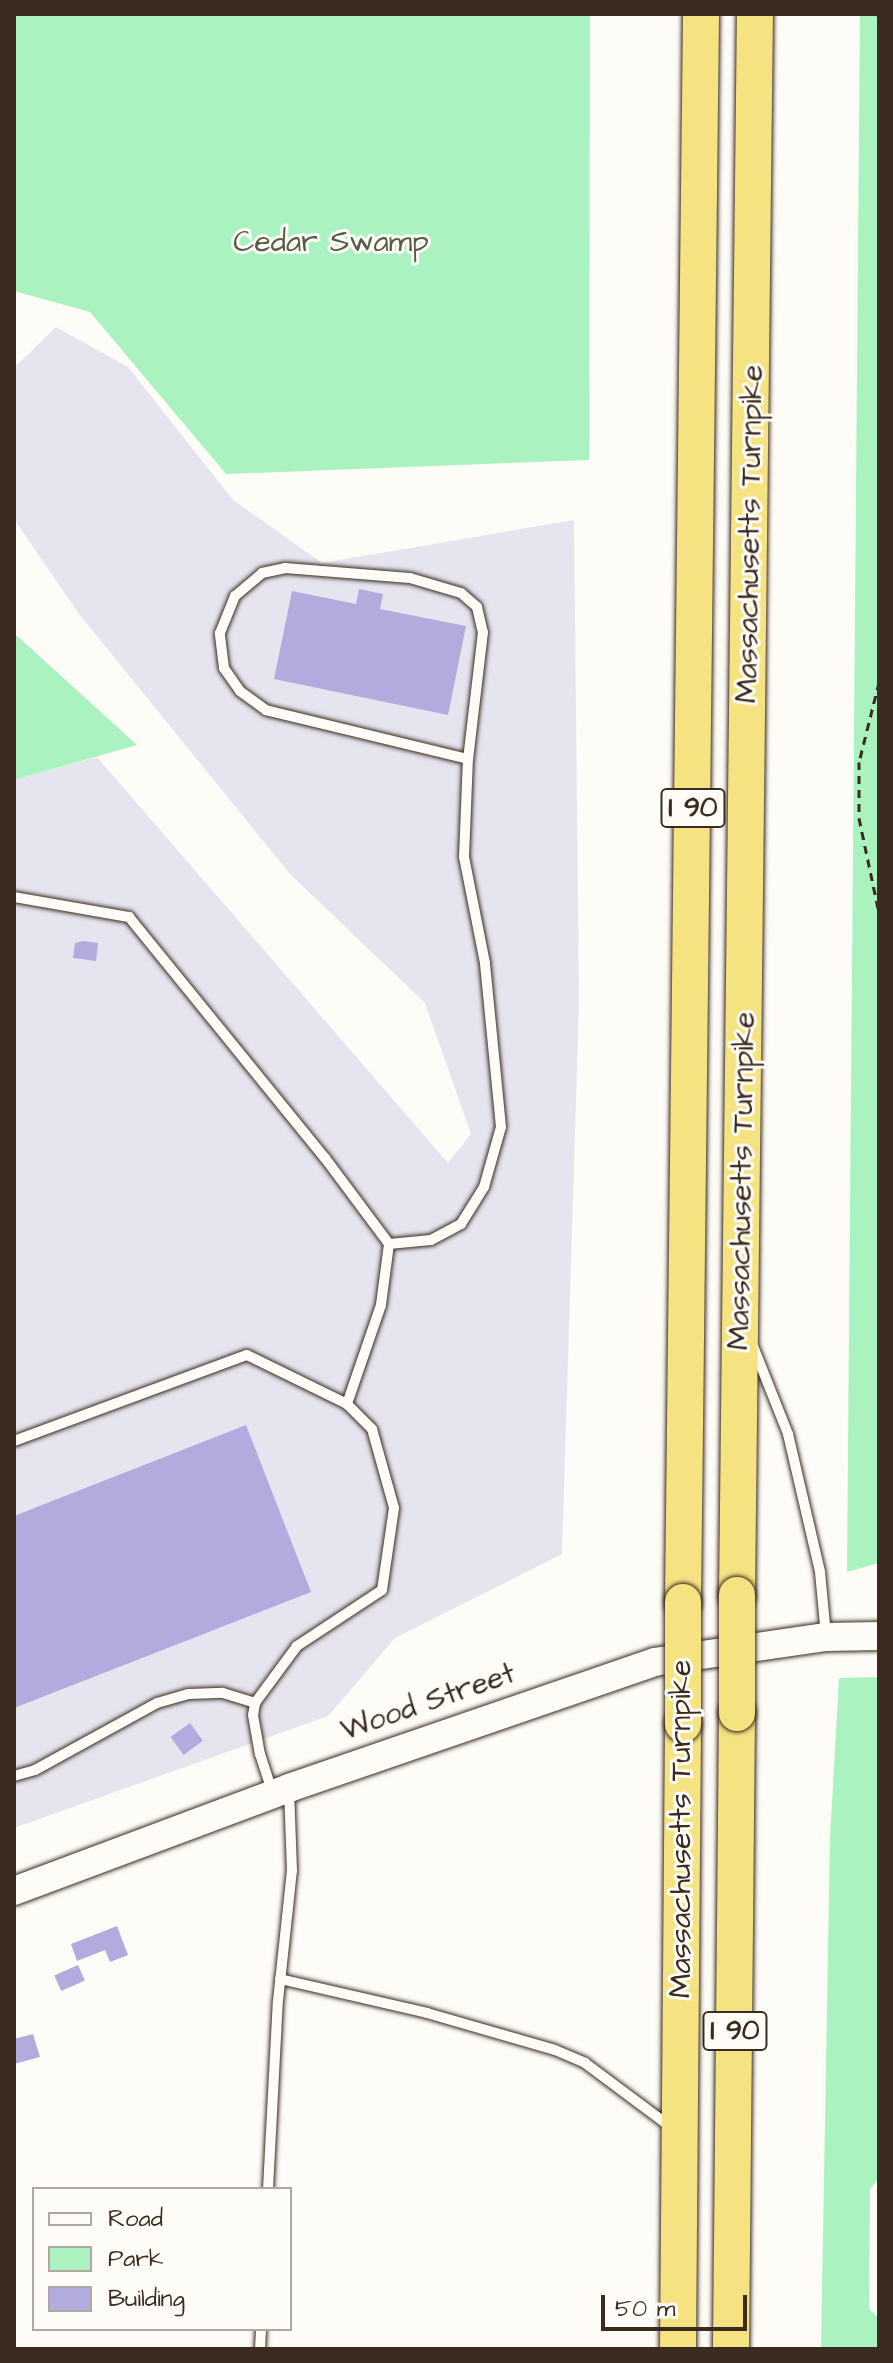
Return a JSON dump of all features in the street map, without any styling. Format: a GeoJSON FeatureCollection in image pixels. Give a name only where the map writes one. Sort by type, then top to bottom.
{"type":"FeatureCollection","features":[{"type":"Feature","properties":{"kind":"highway","name":"Massachusetts Turnpike"},"geometry":{"type":"LineString","coordinates":[[678,2349],[701,14]]}},
{"type":"Feature","properties":{"kind":"highway","name":"Massachusetts Turnpike"},"geometry":{"type":"LineString","coordinates":[[731,2349],[738,1313],[745,1090],[755,14]]}},
{"type":"Feature","properties":{"kind":"main road","name":"Wood Street"},"geometry":{"type":"LineString","coordinates":[[14,1891],[280,1791],[654,1662],[826,1637],[879,1636]]}},
{"type":"Feature","properties":{"kind":"lane"},"geometry":{"type":"LineString","coordinates":[[389,1244],[431,1240],[461,1224],[484,1187],[501,1127],[485,963],[464,857],[468,759],[483,632],[477,607],[461,593],[410,578],[285,568],[262,573],[235,596],[220,633],[224,668],[240,691],[257,704],[266,710],[468,759]]}},
{"type":"Feature","properties":{"kind":"lane"},"geometry":{"type":"LineString","coordinates":[[14,897],[129,917],[325,1158],[389,1244],[381,1305],[347,1404]]}},
{"type":"Feature","properties":{"kind":"lane"},"geometry":{"type":"LineString","coordinates":[[738,1313],[788,1434],[820,1572],[826,1637]]}},
{"type":"Feature","properties":{"kind":"lane"},"geometry":{"type":"LineString","coordinates":[[14,1441],[247,1355],[347,1404],[372,1429],[394,1508],[382,1590],[297,1646],[255,1703],[253,1715],[260,1754],[280,1791],[292,1871],[280,1979],[268,2187]]}},
{"type":"Feature","properties":{"kind":"lane"},"geometry":{"type":"LineString","coordinates":[[14,1776],[35,1770],[157,1703],[189,1694],[212,1693],[255,1703]]}},
{"type":"Feature","properties":{"kind":"lane"},"geometry":{"type":"LineString","coordinates":[[280,1979],[427,2013],[555,2050],[585,2063],[679,2133]]}},
{"type":"Feature","properties":{"kind":"path"},"geometry":{"type":"LineString","coordinates":[[879,682],[859,762],[859,818],[879,913]]}},
{"type":"Feature","properties":{"kind":"path"},"geometry":{"type":"LineString","coordinates":[[879,1014],[879,1037]]}},
{"type":"Feature","properties":{"kind":"shaded area"},"geometry":{"type":"Polygon","coordinates":[[[56,327],[128,367],[233,500],[322,563],[574,520],[579,1003],[562,1554],[395,1638],[328,1716],[14,1828],[14,780],[97,757],[448,1163],[471,1134],[425,1003],[290,874],[79,614],[14,519],[14,368],[56,327]]]}},
{"type":"Feature","properties":{"kind":"green space","name":"Cedar Swamp"},"geometry":{"type":"Polygon","coordinates":[[[14,14],[590,14],[589,460],[226,474],[90,312],[14,291],[14,14]]]}},
{"type":"Feature","properties":{"kind":"green space"},"geometry":{"type":"Polygon","coordinates":[[[860,14],[879,14],[879,1563],[847,1572],[860,14]]]}},
{"type":"Feature","properties":{"kind":"green space"},"geometry":{"type":"Polygon","coordinates":[[[14,633],[137,745],[14,780],[14,633]]]}},
{"type":"Feature","properties":{"kind":"green space"},"geometry":{"type":"Polygon","coordinates":[[[879,1677],[879,2178],[870,2189],[869,2309],[879,2318],[879,2349],[821,2349],[830,1838],[839,1678],[879,1677]]]}},
{"type":"Feature","properties":{"kind":"building"},"geometry":{"type":"Polygon","coordinates":[[[359,589],[383,594],[380,609],[466,626],[448,715],[274,679],[292,591],[356,604],[359,589]]]}},
{"type":"Feature","properties":{"kind":"building"},"geometry":{"type":"Polygon","coordinates":[[[75,943],[98,943],[96,961],[73,958],[75,943]]]}},
{"type":"Feature","properties":{"kind":"building"},"geometry":{"type":"Polygon","coordinates":[[[246,1425],[311,1592],[14,1708],[14,1516],[246,1425]]]}},
{"type":"Feature","properties":{"kind":"building"},"geometry":{"type":"Polygon","coordinates":[[[190,1723],[203,1741],[184,1755],[171,1737],[190,1723]]]}},
{"type":"Feature","properties":{"kind":"building"},"geometry":{"type":"Polygon","coordinates":[[[117,1926],[128,1955],[110,1962],[105,1950],[77,1961],[71,1944],[117,1926]]]}},
{"type":"Feature","properties":{"kind":"building"},"geometry":{"type":"Polygon","coordinates":[[[78,1965],[85,1981],[61,1991],[54,1976],[78,1965]]]}},
{"type":"Feature","properties":{"kind":"building"},"geometry":{"type":"Polygon","coordinates":[[[33,2034],[40,2057],[14,2064],[14,2039],[33,2034]]]}}]}
